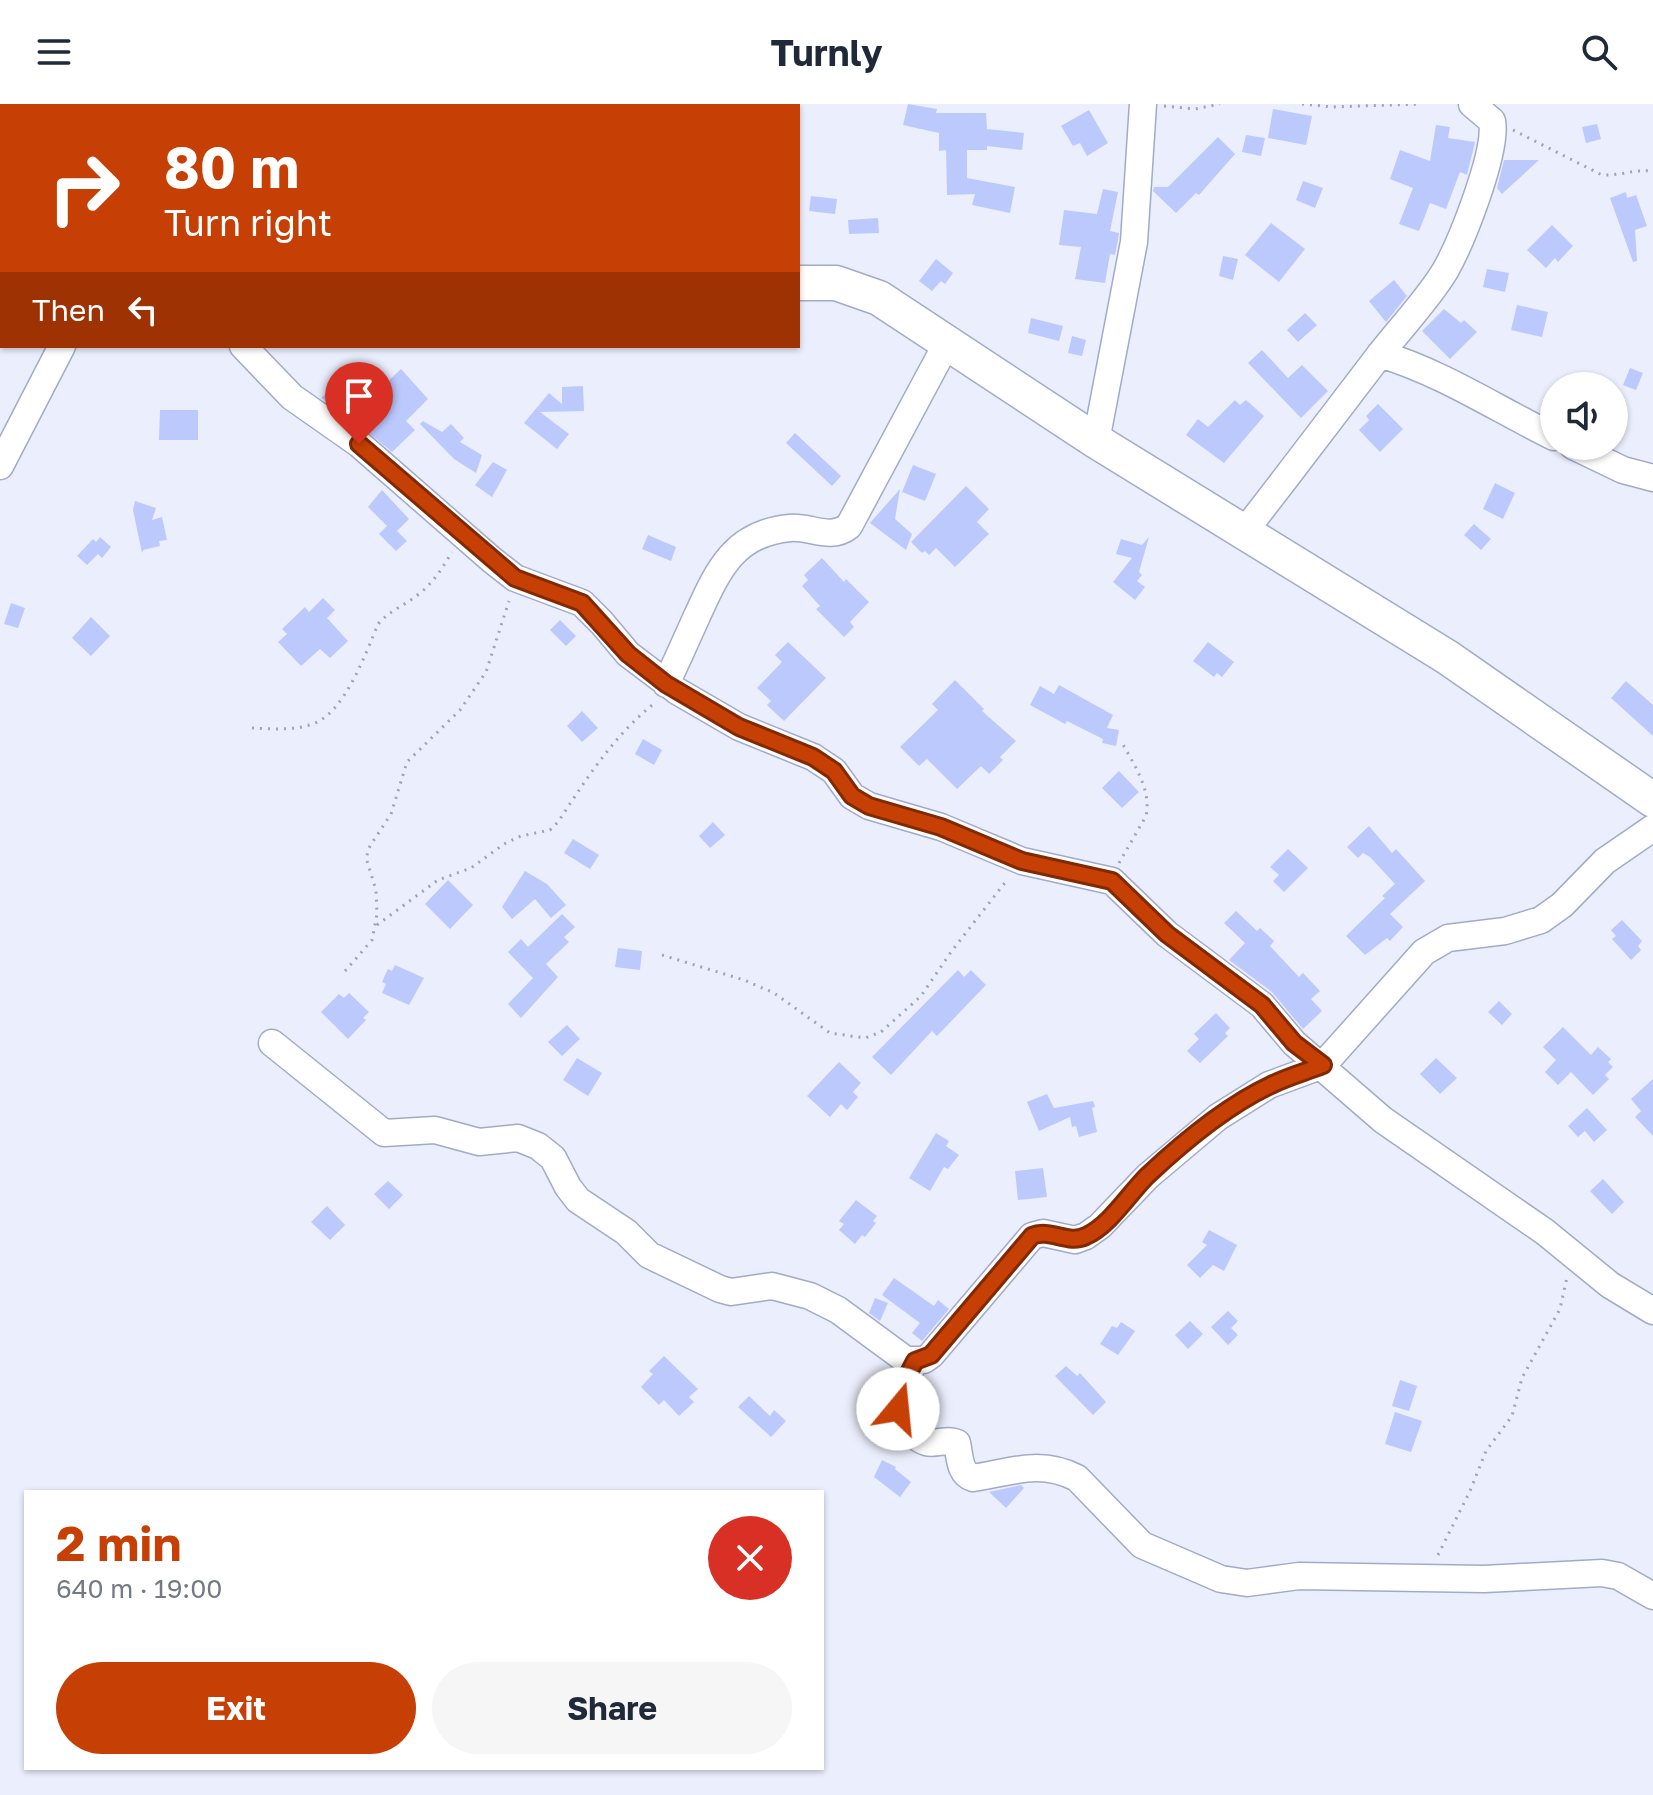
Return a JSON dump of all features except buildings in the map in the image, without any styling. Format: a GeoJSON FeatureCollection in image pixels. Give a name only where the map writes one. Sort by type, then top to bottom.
{"type":"FeatureCollection","features":[{"type":"Feature","properties":{"kind":"main road"},"geometry":{"type":"LineString","coordinates":[[800,283],[836,283],[879,298],[1096,441],[1447,657],[1653,800]]}},
{"type":"Feature","properties":{"kind":"street"},"geometry":{"type":"LineString","coordinates":[[1096,441],[1134,242],[1151,105]]}},
{"type":"Feature","properties":{"kind":"street"},"geometry":{"type":"LineString","coordinates":[[1244,532],[1380,354],[1423,303],[1446,269],[1481,186],[1493,146],[1482,112]]}},
{"type":"Feature","properties":{"kind":"street"},"geometry":{"type":"LineString","coordinates":[[672,687],[712,582],[727,557],[744,543],[771,529],[798,527],[831,534],[840,533],[849,526],[947,343]]}},
{"type":"Feature","properties":{"kind":"street"},"geometry":{"type":"LineString","coordinates":[[0,466],[61,348]]}},
{"type":"Feature","properties":{"kind":"street"},"geometry":{"type":"LineString","coordinates":[[245,348],[292,397],[359,444],[515,578],[582,603],[628,654],[672,687],[739,727],[813,757],[834,771],[852,796],[869,806],[941,827],[1022,861],[1112,881],[1167,934],[1262,1005],[1294,1043],[1383,1120],[1481,1186],[1610,1285],[1653,1311]]}},
{"type":"Feature","properties":{"kind":"street"},"geometry":{"type":"LineString","coordinates":[[1380,354],[1414,364],[1540,429]]}},
{"type":"Feature","properties":{"kind":"street"},"geometry":{"type":"LineString","coordinates":[[1602,460],[1623,470],[1653,478]]}},
{"type":"Feature","properties":{"kind":"street"},"geometry":{"type":"LineString","coordinates":[[272,1043],[322,1080],[384,1133],[435,1130],[479,1142],[518,1138],[538,1146],[553,1158],[578,1200],[626,1232],[649,1255],[731,1292],[772,1286],[810,1296],[838,1310],[906,1360],[915,1361],[931,1355],[1032,1236],[1043,1233],[1075,1240],[1086,1236],[1100,1226],[1148,1176],[1218,1117],[1269,1085],[1323,1065],[1424,952],[1448,938],[1505,931],[1541,920],[1562,905],[1605,861],[1653,828]]}},
{"type":"Feature","properties":{"kind":"street"},"geometry":{"type":"LineString","coordinates":[[915,1361],[900,1390],[898,1409],[902,1422],[915,1437],[929,1443],[951,1440],[957,1443],[963,1472],[968,1477],[1036,1467],[1053,1467],[1064,1471],[1077,1478],[1142,1545],[1221,1579],[1247,1583],[1299,1576],[1425,1579],[1602,1573],[1618,1576],[1653,1596]]}},
{"type":"Feature","properties":{"kind":"path"},"geometry":{"type":"LineString","coordinates":[[1151,105],[1195,109],[1220,104]]}},
{"type":"Feature","properties":{"kind":"path"},"geometry":{"type":"LineString","coordinates":[[1302,104],[1332,107],[1420,104]]}},
{"type":"Feature","properties":{"kind":"path"},"geometry":{"type":"LineString","coordinates":[[1482,112],[1602,175],[1616,176],[1633,170],[1653,171]]}},
{"type":"Feature","properties":{"kind":"path"},"geometry":{"type":"LineString","coordinates":[[252,728],[278,729],[311,724],[331,711],[350,685],[378,624],[432,582],[463,535]]}},
{"type":"Feature","properties":{"kind":"path"},"geometry":{"type":"LineString","coordinates":[[345,971],[372,940],[375,926],[376,890],[366,858],[370,846],[391,814],[407,762],[460,710],[486,672],[515,578]]}},
{"type":"Feature","properties":{"kind":"path"},"geometry":{"type":"LineString","coordinates":[[375,926],[438,880],[471,868],[504,844],[521,836],[550,830],[607,750],[636,717],[672,687]]}},
{"type":"Feature","properties":{"kind":"path"},"geometry":{"type":"LineString","coordinates":[[1112,881],[1119,861],[1148,808],[1143,785],[1121,741]]}},
{"type":"Feature","properties":{"kind":"path"},"geometry":{"type":"LineString","coordinates":[[662,955],[744,980],[774,993],[830,1033],[865,1038],[881,1032],[921,996],[1022,861]]}},
{"type":"Feature","properties":{"kind":"path"},"geometry":{"type":"LineString","coordinates":[[1425,1579],[1464,1504],[1486,1451],[1512,1416],[1522,1378],[1560,1309],[1571,1255]]}},
{"type":"Feature","properties":{"kind":"route"},"geometry":{"type":"LineString","coordinates":[[359,444],[515,578],[582,603],[628,654],[666,684],[739,727],[813,757],[834,771],[852,796],[869,806],[941,827],[1022,861],[1112,881],[1167,934],[1262,1005],[1294,1043],[1323,1065],[1269,1085],[1218,1117],[1148,1176],[1100,1226],[1086,1236],[1075,1240],[1043,1233],[1032,1236],[931,1355],[915,1361],[900,1390],[898,1409]]}}]}
